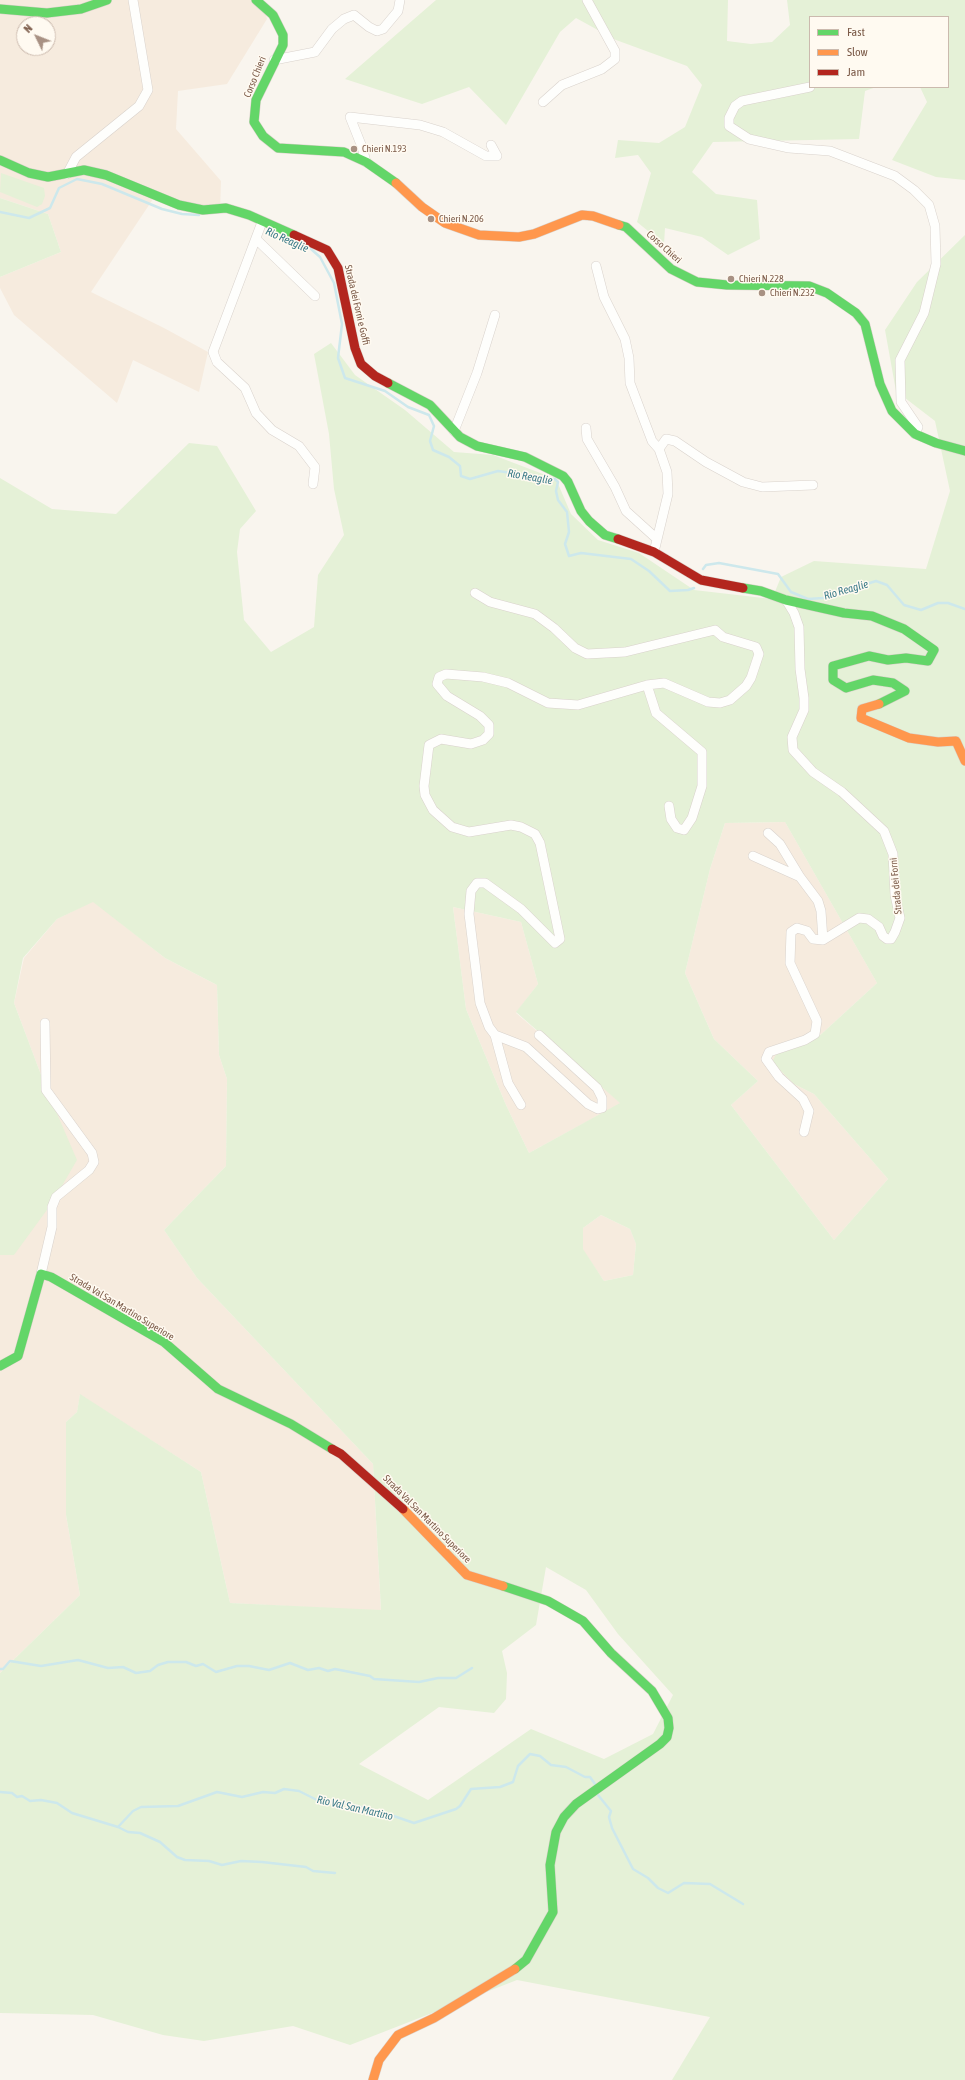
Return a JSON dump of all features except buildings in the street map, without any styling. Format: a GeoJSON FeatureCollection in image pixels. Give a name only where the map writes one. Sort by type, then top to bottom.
{"type":"FeatureCollection","features":[{"type":"Feature","properties":{"kind":"street"},"geometry":{"type":"LineString","coordinates":[[0,9],[47,13],[81,9],[107,0]]}},
{"type":"Feature","properties":{"kind":"street"},"geometry":{"type":"LineString","coordinates":[[66,174],[76,157],[139,106],[148,90],[133,0]]}},
{"type":"Feature","properties":{"kind":"street","name":"Corso Chieri"},"geometry":{"type":"LineString","coordinates":[[256,0],[273,14],[283,35],[283,45],[274,60],[256,100],[254,122],[263,136],[278,148],[344,152],[366,162],[390,178],[422,207],[445,223],[478,235],[519,237],[534,234],[566,220],[582,215],[593,216],[626,227],[675,271],[697,282],[726,285],[809,286],[827,293],[856,313],[865,324],[880,384],[892,411],[915,434],[936,443],[961,450]]}},
{"type":"Feature","properties":{"kind":"street"},"geometry":{"type":"LineString","coordinates":[[274,60],[315,52],[332,29],[344,19],[354,15],[373,29],[377,31],[382,29],[398,11],[400,0]]}},
{"type":"Feature","properties":{"kind":"street"},"geometry":{"type":"LineString","coordinates":[[543,102],[562,85],[602,69],[615,59],[613,47],[587,0]]}},
{"type":"Feature","properties":{"kind":"street"},"geometry":{"type":"LineString","coordinates":[[809,87],[742,101],[735,106],[729,118],[729,126],[749,138],[789,148],[830,151],[895,176],[914,190],[929,205],[934,226],[936,264],[924,313],[900,360],[901,402],[918,427],[915,434]]}},
{"type":"Feature","properties":{"kind":"street"},"geometry":{"type":"LineString","coordinates":[[366,162],[362,147],[350,117],[420,125],[444,132],[486,156],[497,156],[491,145]]}},
{"type":"Feature","properties":{"kind":"street","name":"Strada dei Forni e Goffi"},"geometry":{"type":"LineString","coordinates":[[0,160],[29,173],[48,177],[84,170],[106,175],[178,205],[203,210],[226,208],[262,221],[327,250],[338,268],[355,348],[361,364],[385,383],[430,405],[448,422],[454,431],[477,446],[525,457],[563,476],[568,482],[581,511],[604,535],[654,552],[701,580],[761,591],[786,600],[844,613],[872,616],[904,629],[934,650],[928,661],[906,658],[888,660],[869,656],[833,666],[833,680],[846,688],[873,680],[893,683],[905,690],[883,703],[862,709],[861,718],[909,738],[938,742],[956,741],[965,761]]}},
{"type":"Feature","properties":{"kind":"street"},"geometry":{"type":"LineString","coordinates":[[262,221],[213,352],[217,362],[245,388],[256,413],[272,430],[299,446],[315,467],[313,484]]}},
{"type":"Feature","properties":{"kind":"street"},"geometry":{"type":"LineString","coordinates":[[257,236],[315,296]]}},
{"type":"Feature","properties":{"kind":"street"},"geometry":{"type":"LineString","coordinates":[[596,266],[604,297],[625,339],[629,358],[630,383],[652,441],[659,449],[667,472],[668,494],[654,552]]}},
{"type":"Feature","properties":{"kind":"street"},"geometry":{"type":"LineString","coordinates":[[454,431],[477,373],[496,315]]}},
{"type":"Feature","properties":{"kind":"street"},"geometry":{"type":"LineString","coordinates":[[586,428],[587,439],[615,487],[626,511],[657,539]]}},
{"type":"Feature","properties":{"kind":"street"},"geometry":{"type":"LineString","coordinates":[[659,449],[666,440],[675,441],[706,462],[743,482],[762,488],[813,485]]}},
{"type":"Feature","properties":{"kind":"street"},"geometry":{"type":"LineString","coordinates":[[475,593],[490,602],[535,614],[554,628],[575,648],[587,654],[625,652],[715,630],[723,637],[756,647],[759,654],[751,678],[746,686],[730,700],[720,703],[708,702],[664,683],[647,685],[578,705],[548,703],[508,683],[483,677],[446,674],[439,677],[437,684],[447,696],[480,716],[489,725],[489,734],[483,740],[471,744],[441,739],[429,745],[424,771],[425,795],[433,810],[452,827],[469,832],[511,825],[521,826],[535,834],[540,843],[560,939],[555,943],[521,909],[485,883],[477,883],[471,891],[469,914],[480,1003],[495,1035],[508,1083],[521,1105]]}},
{"type":"Feature","properties":{"kind":"street","name":"Strada dei Forni"},"geometry":{"type":"LineString","coordinates":[[786,600],[794,613],[799,627],[800,669],[804,698],[804,710],[792,737],[793,750],[813,772],[842,792],[884,831],[893,854],[896,895],[900,918],[891,938],[887,939],[882,936],[879,927],[868,919],[860,918],[823,940]]}},
{"type":"Feature","properties":{"kind":"street"},"geometry":{"type":"LineString","coordinates":[[647,685],[656,712],[702,752],[702,786],[692,818],[684,830],[677,828],[671,819],[669,806]]}},
{"type":"Feature","properties":{"kind":"street"},"geometry":{"type":"LineString","coordinates":[[768,833],[780,844],[800,877],[818,901],[821,911],[823,940],[813,939],[806,931],[796,928],[791,932],[790,962],[817,1021],[815,1034],[805,1040],[769,1052],[766,1059],[779,1077],[803,1099],[809,1111],[804,1132]]}},
{"type":"Feature","properties":{"kind":"street"},"geometry":{"type":"LineString","coordinates":[[753,856],[800,877]]}},
{"type":"Feature","properties":{"kind":"street"},"geometry":{"type":"LineString","coordinates":[[0,1366],[18,1356],[42,1274],[52,1227],[52,1207],[56,1197],[89,1170],[94,1162],[92,1152],[46,1090],[45,1023]]}},
{"type":"Feature","properties":{"kind":"street"},"geometry":{"type":"LineString","coordinates":[[495,1035],[526,1047],[588,1104],[598,1109],[602,1108],[602,1098],[597,1088],[539,1035]]}},
{"type":"Feature","properties":{"kind":"street","name":"Strada Val San Martino Superiore"},"geometry":{"type":"LineString","coordinates":[[42,1274],[51,1277],[164,1342],[218,1389],[291,1424],[340,1454],[390,1496],[467,1575],[548,1601],[583,1621],[611,1653],[652,1691],[668,1718],[669,1728],[667,1737],[660,1744],[576,1804],[564,1816],[556,1832],[550,1865],[553,1912],[550,1920],[526,1960],[516,1968],[434,2018],[398,2035],[379,2060],[373,2080]]}},
{"type":"Feature","properties":{"kind":"shaded area"},"geometry":{"type":"Polygon","coordinates":[[[0,0],[262,0],[267,19],[227,84],[178,91],[176,129],[221,181],[220,212],[153,199],[91,292],[164,328],[208,352],[199,392],[133,360],[117,403],[14,315],[0,288],[0,277],[61,252],[48,214],[0,198],[0,0]]]}},
{"type":"Feature","properties":{"kind":"shaded area"},"geometry":{"type":"Polygon","coordinates":[[[785,822],[877,983],[817,1038],[777,1053],[794,1084],[814,1094],[888,1179],[834,1240],[731,1105],[758,1081],[714,1039],[685,973],[710,869],[725,823],[785,822]]]}},
{"type":"Feature","properties":{"kind":"shaded area"},"geometry":{"type":"Polygon","coordinates":[[[93,901],[165,958],[217,985],[219,1055],[227,1079],[226,1166],[164,1230],[197,1278],[373,1464],[381,1611],[230,1603],[201,1472],[80,1395],[77,1412],[66,1422],[66,1515],[80,1595],[0,1673],[0,1255],[14,1255],[46,1088],[14,1003],[24,958],[57,919],[93,901]]]}},
{"type":"Feature","properties":{"kind":"shaded area"},"geometry":{"type":"Polygon","coordinates":[[[453,907],[521,922],[538,984],[516,1013],[621,1103],[529,1153],[506,1105],[466,1009],[453,907]]]}},
{"type":"Feature","properties":{"kind":"shaded area"},"geometry":{"type":"Polygon","coordinates":[[[601,1215],[630,1229],[636,1244],[633,1275],[604,1281],[582,1249],[583,1228],[601,1215]]]}},
{"type":"Feature","properties":{"kind":"green space"},"geometry":{"type":"Polygon","coordinates":[[[436,0],[728,0],[727,41],[751,44],[772,42],[790,25],[787,0],[965,0],[965,180],[936,177],[892,160],[927,102],[920,88],[949,88],[949,16],[809,16],[809,88],[873,88],[865,91],[859,139],[713,142],[692,172],[716,194],[757,200],[760,239],[728,255],[702,237],[665,228],[664,244],[637,222],[651,173],[638,155],[615,158],[618,140],[659,143],[685,127],[702,85],[687,66],[616,40],[576,18],[560,32],[506,125],[469,87],[422,104],[345,79],[436,0]]]}},
{"type":"Feature","properties":{"kind":"green space"},"geometry":{"type":"Polygon","coordinates":[[[1,173],[44,188],[45,196],[42,204],[37,207],[0,192],[1,173]]]}},
{"type":"Feature","properties":{"kind":"green space"},"geometry":{"type":"Polygon","coordinates":[[[0,198],[48,214],[61,252],[0,277],[0,198]]]}},
{"type":"Feature","properties":{"kind":"green space"},"geometry":{"type":"Polygon","coordinates":[[[965,235],[965,2080],[672,2080],[710,2017],[517,1980],[350,2045],[293,2026],[204,2041],[163,2035],[93,2015],[0,2013],[0,1673],[80,1595],[66,1515],[66,1422],[77,1412],[80,1394],[201,1472],[230,1603],[381,1610],[373,1464],[197,1278],[164,1230],[226,1166],[227,1079],[219,1055],[217,985],[165,958],[93,902],[57,919],[23,958],[14,1003],[46,1088],[77,1160],[52,1203],[14,1255],[0,1255],[0,478],[52,509],[116,514],[189,443],[217,446],[256,511],[240,529],[237,552],[244,620],[271,652],[314,627],[318,575],[344,535],[334,489],[329,434],[314,354],[331,343],[355,375],[405,410],[454,452],[493,455],[556,479],[571,514],[598,540],[639,553],[694,590],[772,599],[781,577],[814,561],[926,569],[950,491],[935,421],[896,391],[885,330],[917,282],[965,235]],[[785,822],[725,823],[710,869],[685,973],[714,1039],[758,1081],[731,1105],[834,1240],[888,1179],[814,1094],[794,1084],[772,1062],[777,1053],[817,1038],[877,983],[785,822]],[[453,907],[466,1009],[506,1105],[529,1153],[620,1103],[516,1012],[538,984],[521,922],[453,907]],[[601,1215],[583,1228],[583,1249],[604,1281],[633,1275],[636,1244],[630,1229],[601,1215]],[[546,1567],[536,1625],[502,1651],[507,1673],[506,1699],[494,1713],[439,1707],[359,1764],[428,1800],[531,1729],[604,1759],[653,1734],[673,1695],[618,1634],[586,1590],[546,1567]]]}},
{"type":"Feature","properties":{"kind":"waterway","name":"Rio Reaglie"},"geometry":{"type":"LineString","coordinates":[[0,212],[29,218],[50,208],[59,188],[77,179],[102,184],[162,209],[182,214],[199,215]]}},
{"type":"Feature","properties":{"kind":"waterway","name":"Rio Reaglie"},"geometry":{"type":"LineString","coordinates":[[311,249],[320,257],[334,283],[342,324],[338,358],[345,378],[385,391],[408,407],[429,415],[434,426],[430,441],[433,450],[449,457],[460,466],[461,476],[470,479],[498,471],[555,479],[558,482],[556,491],[558,500],[567,512],[569,532],[565,544],[569,556],[581,553],[631,559],[649,571],[670,591],[688,590],[694,588]]}},
{"type":"Feature","properties":{"kind":"waterway","name":"Rio Reaglie"},"geometry":{"type":"LineString","coordinates":[[703,569],[706,565],[719,563],[778,574],[791,592],[808,599],[823,598],[876,581],[887,585],[904,605],[921,610],[938,603],[948,603],[965,609]]}},
{"type":"Feature","properties":{"kind":"waterway"},"geometry":{"type":"LineString","coordinates":[[0,1669],[3,1669],[10,1661],[41,1666],[78,1660],[108,1668],[123,1667],[136,1673],[150,1671],[158,1665],[168,1662],[186,1662],[196,1666],[203,1664],[216,1672],[237,1666],[249,1666],[269,1670],[290,1663],[308,1670],[319,1668],[328,1671],[335,1669],[370,1676],[374,1679],[419,1682],[438,1678],[456,1678],[472,1668]]}},
{"type":"Feature","properties":{"kind":"waterway","name":"Rio Val San Martino"},"geometry":{"type":"LineString","coordinates":[[0,1792],[12,1793],[17,1797],[22,1796],[30,1801],[41,1800],[57,1803],[72,1813],[118,1827],[133,1811],[141,1807],[178,1806],[217,1792],[242,1797],[263,1792],[275,1793],[284,1789],[299,1791],[317,1800],[339,1802],[382,1812],[414,1823],[456,1809],[460,1806],[471,1789],[500,1787],[513,1782],[518,1766],[530,1754],[540,1756],[551,1765],[566,1767],[585,1777],[590,1777],[595,1784]]}},
{"type":"Feature","properties":{"kind":"waterway","name":"Rio Val San Martino"},"geometry":{"type":"LineString","coordinates":[[598,1795],[611,1811],[609,1817],[612,1828],[633,1869],[648,1878],[658,1888],[668,1893],[684,1883],[710,1884],[743,1904]]}},
{"type":"Feature","properties":{"kind":"waterway"},"geometry":{"type":"LineString","coordinates":[[118,1827],[128,1832],[140,1833],[160,1842],[177,1857],[185,1860],[209,1861],[222,1865],[241,1861],[262,1862],[306,1867],[313,1871],[335,1873]]}},
{"type":"Feature","properties":{"kind":"traffic: fast"},"geometry":{"type":"LineString","coordinates":[[0,9],[47,13],[81,9],[107,0]]}},
{"type":"Feature","properties":{"kind":"traffic: fast"},"geometry":{"type":"LineString","coordinates":[[256,0],[273,15],[283,35],[283,45],[256,100],[254,122],[263,136],[278,148],[344,152],[366,162],[396,183]]}},
{"type":"Feature","properties":{"kind":"traffic: fast"},"geometry":{"type":"LineString","coordinates":[[0,160],[29,173],[48,177],[84,170],[106,175],[179,205],[203,210],[226,208],[249,215],[294,235]]}},
{"type":"Feature","properties":{"kind":"traffic: fast"},"geometry":{"type":"LineString","coordinates":[[619,225],[626,227],[671,269],[697,282],[727,285],[809,286],[827,293],[856,313],[865,324],[880,384],[892,411],[915,434],[936,443],[965,451]]}},
{"type":"Feature","properties":{"kind":"traffic: fast"},"geometry":{"type":"LineString","coordinates":[[388,383],[430,405],[460,437],[477,446],[525,457],[563,476],[568,482],[581,511],[589,521],[605,535],[618,539]]}},
{"type":"Feature","properties":{"kind":"traffic: fast"},"geometry":{"type":"LineString","coordinates":[[743,588],[761,591],[786,600],[844,613],[872,616],[904,629],[934,650],[928,661],[906,658],[888,660],[869,656],[833,666],[833,680],[846,688],[873,680],[893,683],[905,691],[879,704]]}},
{"type":"Feature","properties":{"kind":"traffic: fast"},"geometry":{"type":"LineString","coordinates":[[0,1366],[18,1356],[41,1274],[51,1277],[164,1342],[218,1389],[291,1424],[332,1449]]}},
{"type":"Feature","properties":{"kind":"traffic: fast"},"geometry":{"type":"LineString","coordinates":[[503,1586],[548,1601],[583,1621],[611,1653],[652,1691],[668,1718],[669,1728],[667,1737],[660,1744],[576,1804],[564,1817],[556,1832],[550,1865],[553,1912],[526,1960],[515,1969]]}},
{"type":"Feature","properties":{"kind":"traffic: slow"},"geometry":{"type":"LineString","coordinates":[[396,183],[422,207],[445,223],[479,235],[519,237],[534,234],[582,215],[593,216],[619,225]]}},
{"type":"Feature","properties":{"kind":"traffic: slow"},"geometry":{"type":"LineString","coordinates":[[879,704],[862,709],[861,718],[909,738],[938,742],[956,741],[965,761]]}},
{"type":"Feature","properties":{"kind":"traffic: slow"},"geometry":{"type":"LineString","coordinates":[[403,1509],[467,1575],[503,1586]]}},
{"type":"Feature","properties":{"kind":"traffic: slow"},"geometry":{"type":"LineString","coordinates":[[373,2080],[379,2060],[398,2035],[434,2018],[515,1969]]}},
{"type":"Feature","properties":{"kind":"traffic: jam"},"geometry":{"type":"LineString","coordinates":[[294,235],[327,250],[338,268],[355,348],[361,364],[375,376],[388,383]]}},
{"type":"Feature","properties":{"kind":"traffic: jam"},"geometry":{"type":"LineString","coordinates":[[618,539],[654,552],[701,580],[743,588]]}},
{"type":"Feature","properties":{"kind":"traffic: jam"},"geometry":{"type":"LineString","coordinates":[[332,1449],[341,1454],[403,1509]]}},
{"type":"Feature","properties":{"kind":"place","name":"Chieri N.193"},"geometry":{"type":"Point","coordinates":[354,149]}},
{"type":"Feature","properties":{"kind":"place","name":"Chieri N.206"},"geometry":{"type":"Point","coordinates":[431,219]}},
{"type":"Feature","properties":{"kind":"place","name":"Chieri N.228"},"geometry":{"type":"Point","coordinates":[731,279]}},
{"type":"Feature","properties":{"kind":"place","name":"Chieri N.232"},"geometry":{"type":"Point","coordinates":[762,293]}}]}
